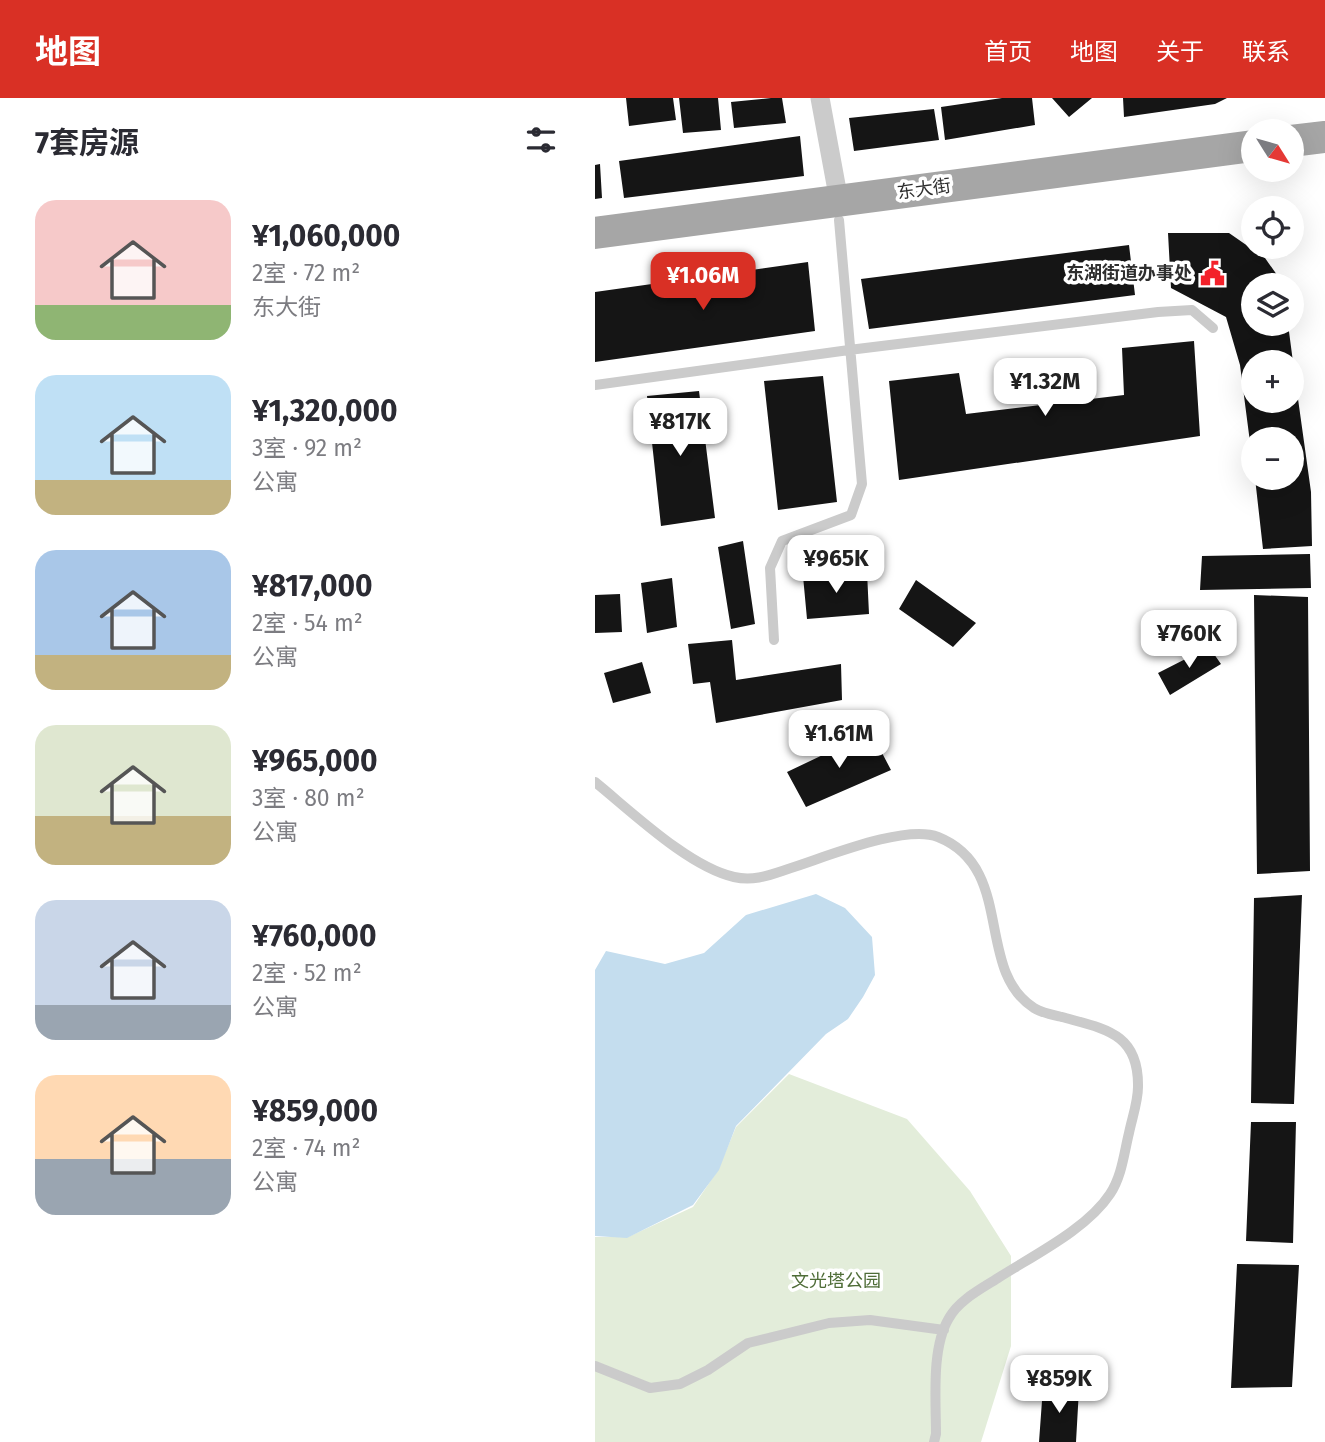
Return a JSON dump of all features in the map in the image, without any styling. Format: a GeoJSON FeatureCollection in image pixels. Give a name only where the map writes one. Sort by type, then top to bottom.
{"type":"FeatureCollection","features":[{"type":"Feature","properties":{"kind":"main road"},"geometry":{"type":"LineString","coordinates":[[1304,139],[1325,137]]}},
{"type":"Feature","properties":{"kind":"main road","name":"东大街"},"geometry":{"type":"LineString","coordinates":[[595,252],[839,210],[1241,148]]}},
{"type":"Feature","properties":{"kind":"main road"},"geometry":{"type":"LineString","coordinates":[[1304,159],[1325,156]]}},
{"type":"Feature","properties":{"kind":"main road","name":"东大街"},"geometry":{"type":"LineString","coordinates":[[595,233],[1241,167]]}},
{"type":"Feature","properties":{"kind":"street"},"geometry":{"type":"LineString","coordinates":[[820,98],[839,210]]}},
{"type":"Feature","properties":{"kind":"lane"},"geometry":{"type":"LineString","coordinates":[[773,640],[770,568],[782,541],[851,515],[862,484],[839,210]]}},
{"type":"Feature","properties":{"kind":"lane"},"geometry":{"type":"LineString","coordinates":[[595,385],[849,350],[1170,311],[1192,310],[1213,328]]}},
{"type":"Feature","properties":{"kind":"lane"},"geometry":{"type":"LineString","coordinates":[[595,782],[674,846],[708,868],[735,878],[759,879],[862,845],[906,834],[937,836],[962,851],[979,873],[990,901],[1005,973],[1021,998],[1037,1010],[1105,1029],[1125,1043],[1137,1060],[1139,1091],[1119,1176],[1110,1194],[1069,1233],[968,1297],[949,1317],[940,1341],[936,1434],[933,1442]]}},
{"type":"Feature","properties":{"kind":"lane"},"geometry":{"type":"LineString","coordinates":[[595,1366],[650,1388],[680,1384],[708,1370],[748,1343],[829,1323],[870,1320],[944,1330]]}},
{"type":"Feature","properties":{"kind":"green space","name":"文光塔公园"},"geometry":{"type":"Polygon","coordinates":[[[789,1074],[907,1119],[970,1191],[1011,1256],[1011,1346],[981,1442],[595,1442],[595,1237],[628,1237],[693,1207],[718,1170],[736,1127],[789,1074]]]}},
{"type":"Feature","properties":{"kind":"water"},"geometry":{"type":"Polygon","coordinates":[[[816,894],[845,908],[872,937],[875,975],[863,997],[848,1019],[826,1034],[736,1126],[719,1170],[693,1205],[627,1238],[595,1236],[595,970],[606,951],[665,964],[704,953],[746,915],[816,894]]]}},
{"type":"Feature","properties":{"kind":"building"},"geometry":{"type":"Polygon","coordinates":[[[626,98],[673,98],[676,120],[629,126],[626,98]]]}},
{"type":"Feature","properties":{"kind":"building"},"geometry":{"type":"Polygon","coordinates":[[[679,98],[718,98],[721,130],[683,133],[679,98]]]}},
{"type":"Feature","properties":{"kind":"building"},"geometry":{"type":"Polygon","coordinates":[[[782,98],[786,123],[734,128],[731,102],[782,98]]]}},
{"type":"Feature","properties":{"kind":"building"},"geometry":{"type":"Polygon","coordinates":[[[1002,98],[1032,98],[1035,125],[945,140],[941,107],[1002,98]]]}},
{"type":"Feature","properties":{"kind":"building"},"geometry":{"type":"Polygon","coordinates":[[[1052,98],[1092,98],[1069,117],[1052,98]]]}},
{"type":"Feature","properties":{"kind":"building"},"geometry":{"type":"Polygon","coordinates":[[[1123,98],[1227,98],[1215,104],[1124,117],[1123,98]]]}},
{"type":"Feature","properties":{"kind":"building"},"geometry":{"type":"Polygon","coordinates":[[[934,109],[939,140],[854,151],[849,118],[934,109]]]}},
{"type":"Feature","properties":{"kind":"building"},"geometry":{"type":"Polygon","coordinates":[[[800,136],[804,176],[624,198],[619,161],[800,136]]]}},
{"type":"Feature","properties":{"kind":"building"},"geometry":{"type":"Polygon","coordinates":[[[600,164],[602,198],[595,199],[595,165],[600,164]]]}},
{"type":"Feature","properties":{"kind":"building"},"geometry":{"type":"Polygon","coordinates":[[[1168,233],[1229,233],[1241,241],[1241,259],[1266,259],[1276,273],[1241,273],[1241,336],[1290,336],[1291,350],[1241,350],[1241,373],[1226,317],[1171,288],[1168,233]]]}},
{"type":"Feature","properties":{"kind":"building"},"geometry":{"type":"Polygon","coordinates":[[[1129,245],[1135,295],[869,329],[861,279],[1129,245]]]}},
{"type":"Feature","properties":{"kind":"building"},"geometry":{"type":"Polygon","coordinates":[[[808,262],[815,331],[595,362],[595,292],[808,262]]]}},
{"type":"Feature","properties":{"kind":"building"},"geometry":{"type":"Polygon","coordinates":[[[1194,341],[1200,436],[899,480],[889,381],[959,373],[966,414],[1124,395],[1122,348],[1194,341]]]}},
{"type":"Feature","properties":{"kind":"building"},"geometry":{"type":"Polygon","coordinates":[[[823,376],[837,502],[778,510],[764,381],[823,376]]]}},
{"type":"Feature","properties":{"kind":"building"},"geometry":{"type":"Polygon","coordinates":[[[699,391],[715,518],[661,526],[647,396],[699,391]]]}},
{"type":"Feature","properties":{"kind":"building"},"geometry":{"type":"Polygon","coordinates":[[[1246,413],[1300,413],[1302,427],[1248,427],[1246,413]]]}},
{"type":"Feature","properties":{"kind":"building"},"geometry":{"type":"Polygon","coordinates":[[[1304,442],[1311,492],[1312,546],[1263,549],[1256,490],[1304,490],[1304,442]]]}},
{"type":"Feature","properties":{"kind":"building"},"geometry":{"type":"Polygon","coordinates":[[[743,541],[755,624],[731,629],[718,547],[743,541]]]}},
{"type":"Feature","properties":{"kind":"building"},"geometry":{"type":"Polygon","coordinates":[[[1310,554],[1311,588],[1200,590],[1202,556],[1310,554]]]}},
{"type":"Feature","properties":{"kind":"building"},"geometry":{"type":"Polygon","coordinates":[[[867,572],[869,614],[807,619],[803,576],[867,572]]]}},
{"type":"Feature","properties":{"kind":"building"},"geometry":{"type":"Polygon","coordinates":[[[672,578],[677,627],[647,633],[641,583],[672,578]]]}},
{"type":"Feature","properties":{"kind":"building"},"geometry":{"type":"Polygon","coordinates":[[[916,580],[976,623],[953,647],[899,609],[916,580]]]}},
{"type":"Feature","properties":{"kind":"building"},"geometry":{"type":"Polygon","coordinates":[[[620,594],[622,632],[595,633],[595,595],[620,594]]]}},
{"type":"Feature","properties":{"kind":"building"},"geometry":{"type":"Polygon","coordinates":[[[1254,595],[1308,597],[1310,871],[1257,874],[1254,595]]]}},
{"type":"Feature","properties":{"kind":"building"},"geometry":{"type":"Polygon","coordinates":[[[732,640],[736,680],[841,664],[842,700],[716,723],[710,682],[693,684],[688,644],[732,640]]]}},
{"type":"Feature","properties":{"kind":"building"},"geometry":{"type":"Polygon","coordinates":[[[1209,647],[1221,664],[1170,695],[1158,673],[1209,647]]]}},
{"type":"Feature","properties":{"kind":"building"},"geometry":{"type":"Polygon","coordinates":[[[642,662],[651,693],[613,703],[604,673],[642,662]]]}},
{"type":"Feature","properties":{"kind":"building"},"geometry":{"type":"Polygon","coordinates":[[[871,732],[891,770],[806,807],[787,772],[871,732]]]}},
{"type":"Feature","properties":{"kind":"building"},"geometry":{"type":"Polygon","coordinates":[[[1302,895],[1294,1104],[1251,1103],[1254,898],[1302,895]]]}},
{"type":"Feature","properties":{"kind":"building"},"geometry":{"type":"Polygon","coordinates":[[[1251,1122],[1296,1122],[1293,1243],[1246,1241],[1251,1122]]]}},
{"type":"Feature","properties":{"kind":"building"},"geometry":{"type":"Polygon","coordinates":[[[1237,1264],[1299,1265],[1292,1387],[1231,1388],[1237,1264]]]}},
{"type":"Feature","properties":{"kind":"building"},"geometry":{"type":"Polygon","coordinates":[[[1043,1387],[1079,1389],[1076,1442],[1039,1442],[1043,1387]]]}},
{"type":"Feature","properties":{"kind":"place","name":"东湖街道办事处"},"geometry":{"type":"Point","coordinates":[1212,273]}}]}
